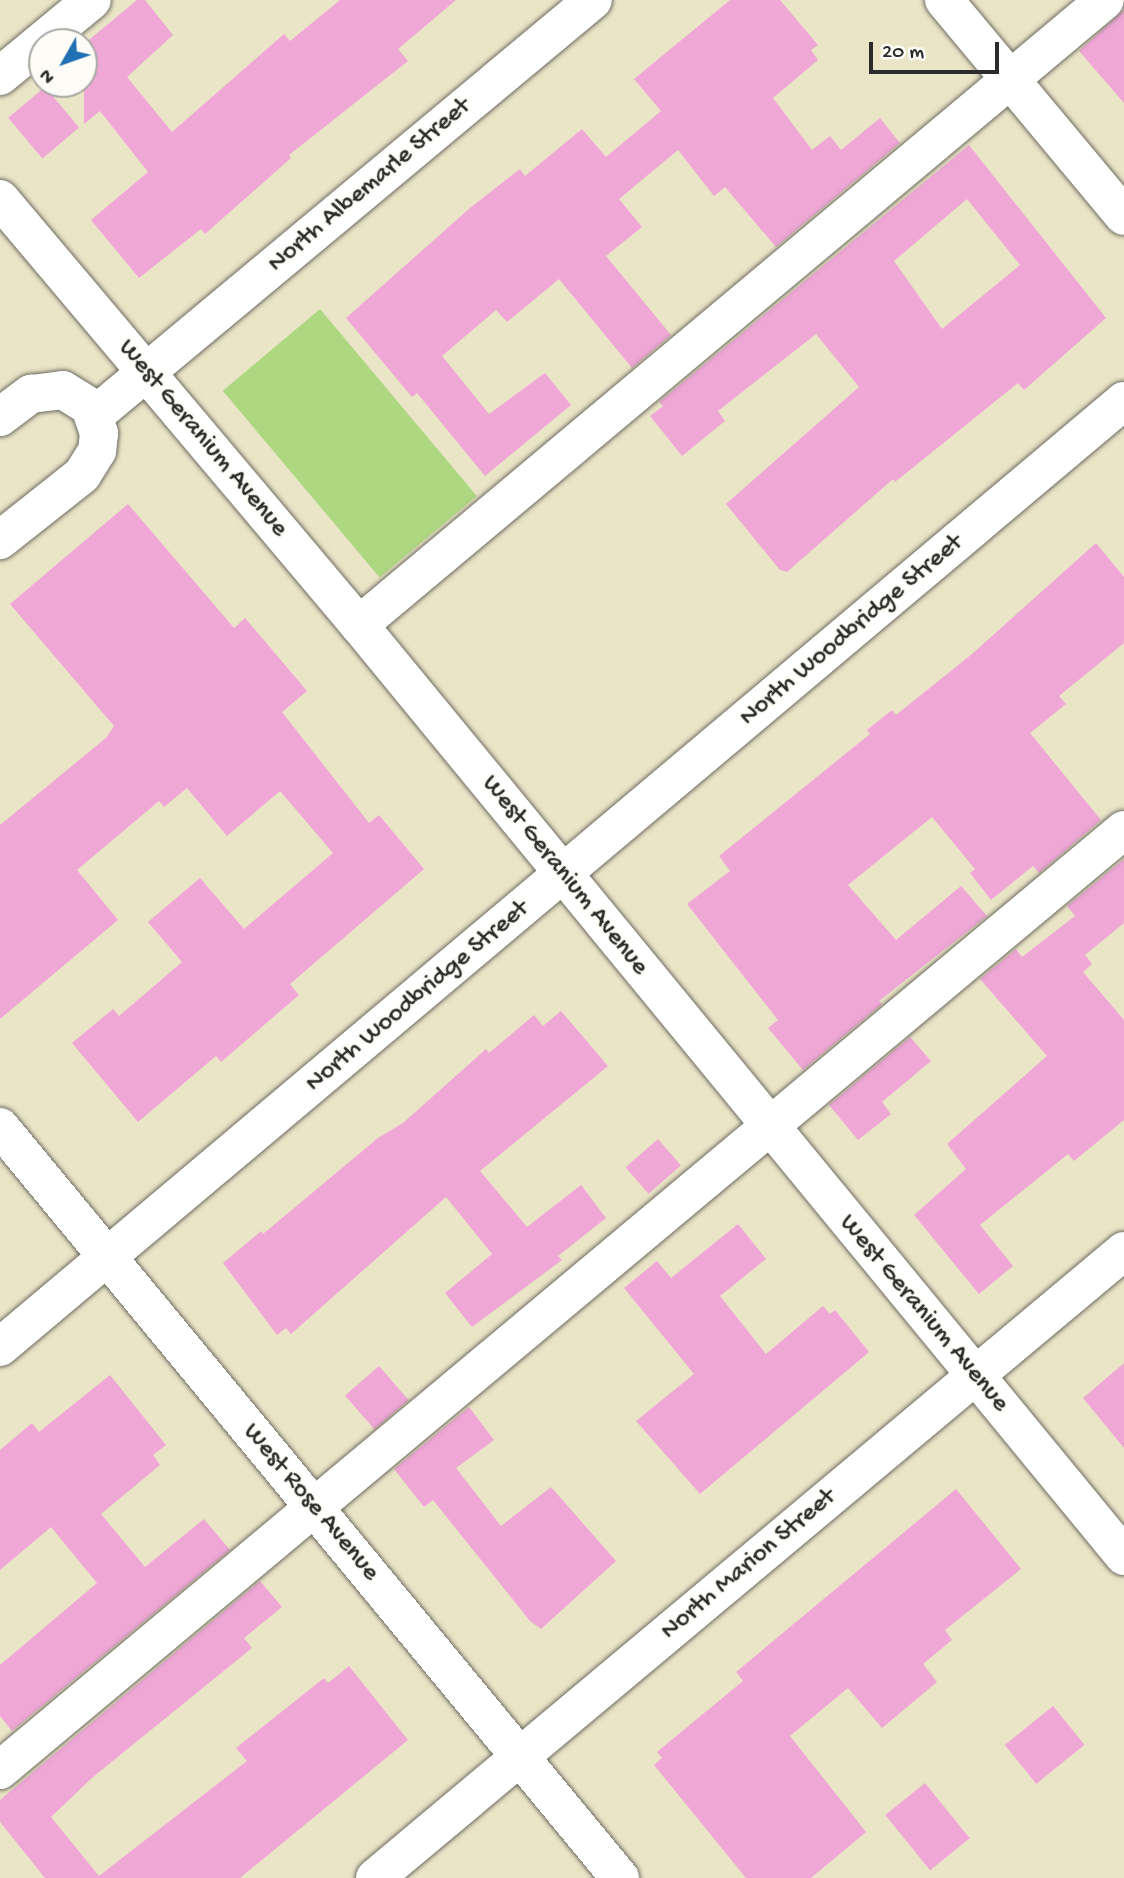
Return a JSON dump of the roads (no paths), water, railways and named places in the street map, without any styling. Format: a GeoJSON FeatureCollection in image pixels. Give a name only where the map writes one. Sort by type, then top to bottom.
{"type":"FeatureCollection","features":[{"type":"Feature","properties":{"kind":"street"},"geometry":{"type":"LineString","coordinates":[[0,76],[92,0]]}},
{"type":"Feature","properties":{"kind":"street","name":"North Albemarle Street"},"geometry":{"type":"LineString","coordinates":[[95,415],[593,0]]}},
{"type":"Feature","properties":{"kind":"street"},"geometry":{"type":"LineString","coordinates":[[944,0],[1124,216]]}},
{"type":"Feature","properties":{"kind":"street"},"geometry":{"type":"LineString","coordinates":[[359,625],[1105,0]]}},
{"type":"Feature","properties":{"kind":"street","name":"West Geranium Avenue"},"geometry":{"type":"LineString","coordinates":[[0,199],[359,625],[767,1126],[1124,1556]]}},
{"type":"Feature","properties":{"kind":"street"},"geometry":{"type":"LineString","coordinates":[[0,417],[31,394],[53,389],[73,393],[95,415],[98,442],[88,467],[0,540]]}},
{"type":"Feature","properties":{"kind":"street","name":"North Woodbridge Street"},"geometry":{"type":"LineString","coordinates":[[0,1347],[108,1259],[1124,401]]}},
{"type":"Feature","properties":{"kind":"street"},"geometry":{"type":"LineString","coordinates":[[0,1770],[1124,830]]}},
{"type":"Feature","properties":{"kind":"street","name":"West Rose Avenue"},"geometry":{"type":"LineString","coordinates":[[0,1127],[620,1878]]}},
{"type":"Feature","properties":{"kind":"street","name":"North Marion Street"},"geometry":{"type":"LineString","coordinates":[[375,1878],[1124,1251]]}}]}
